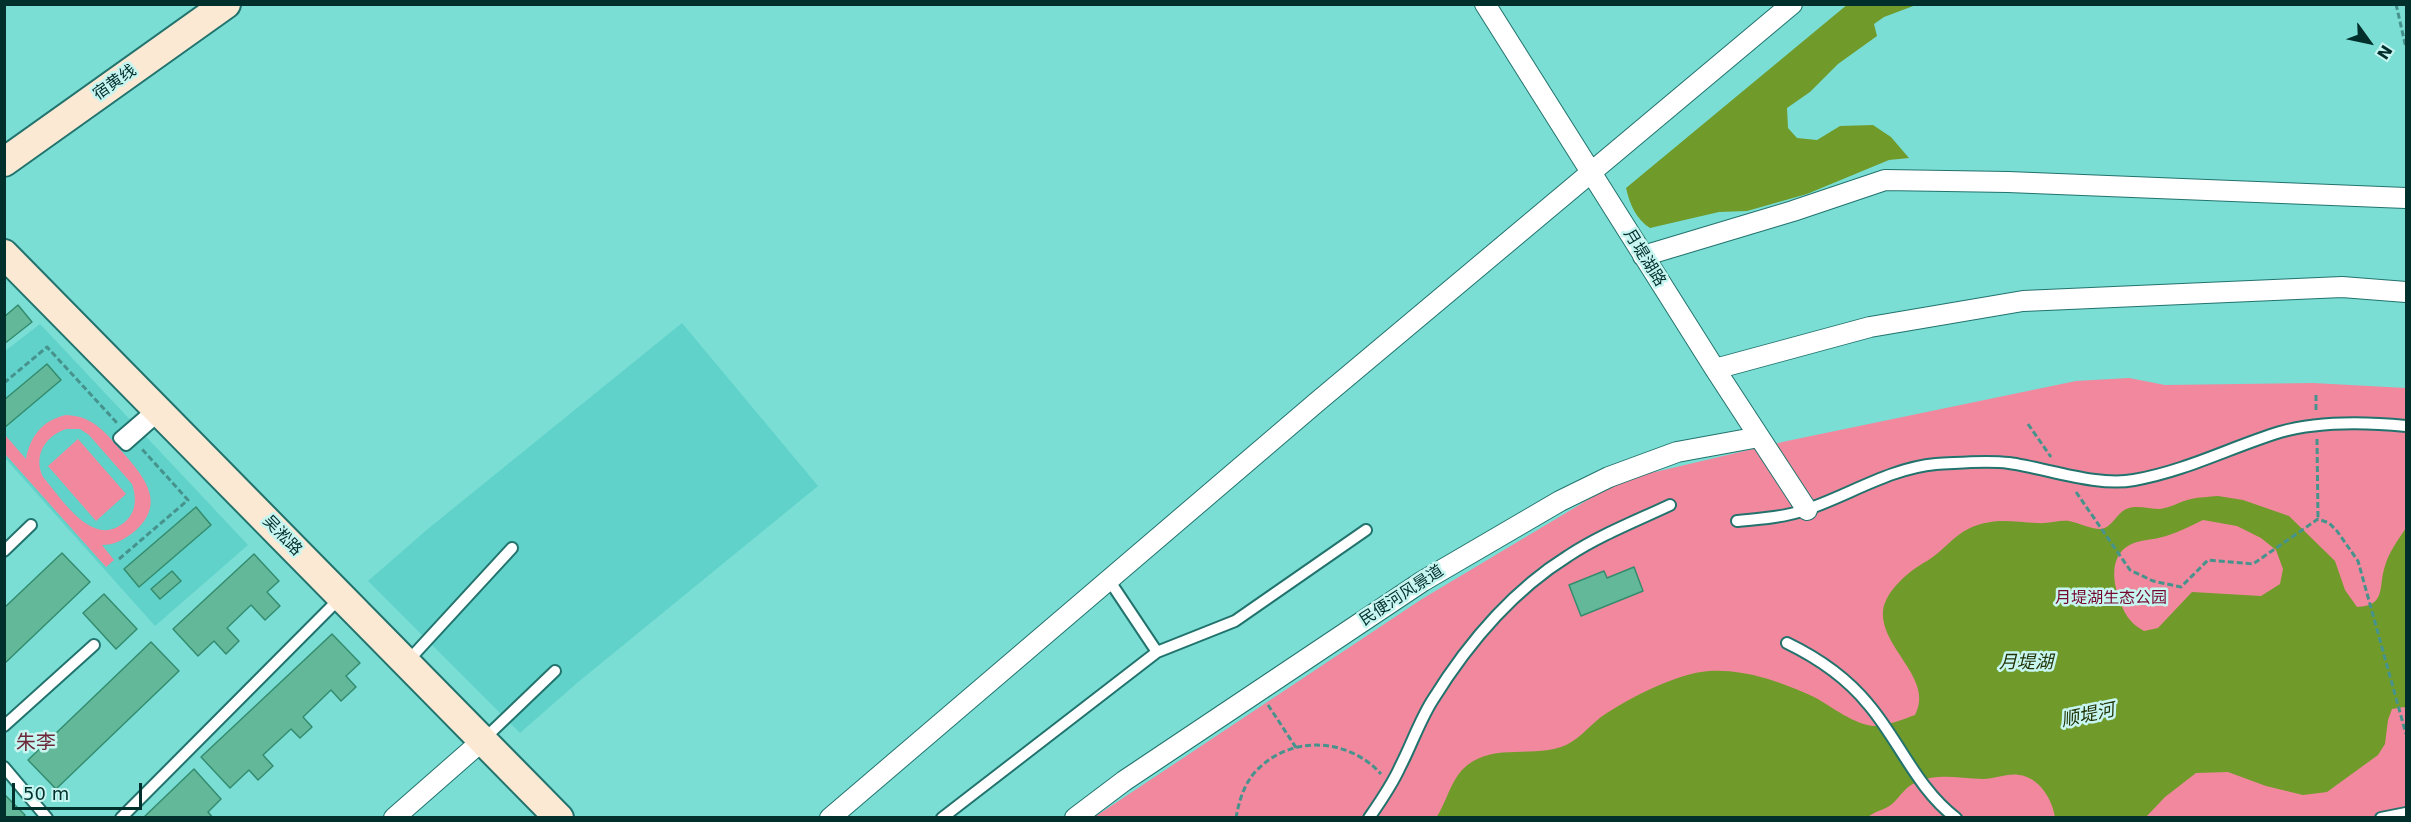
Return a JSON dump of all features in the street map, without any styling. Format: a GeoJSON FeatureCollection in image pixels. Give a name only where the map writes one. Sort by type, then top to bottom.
{"type":"FeatureCollection","features":[{"type":"Feature","properties":{"kind":"street","name":"宿黄线"},"geometry":{"type":"LineString","coordinates":[[4,162],[226,4]]}},
{"type":"Feature","properties":{"kind":"street","name":"月堤湖路"},"geometry":{"type":"LineString","coordinates":[[1485,4],[1643,256],[1807,510]]}},
{"type":"Feature","properties":{"kind":"street"},"geometry":{"type":"LineString","coordinates":[[830,818],[1317,402],[1792,4]]}},
{"type":"Feature","properties":{"kind":"street"},"geometry":{"type":"LineString","coordinates":[[1643,256],[1793,212],[1885,180],[2008,182],[2406,198]]}},
{"type":"Feature","properties":{"kind":"street","name":"吴淞路"},"geometry":{"type":"LineString","coordinates":[[4,254],[559,818]]}},
{"type":"Feature","properties":{"kind":"street"},"geometry":{"type":"LineString","coordinates":[[1715,369],[1870,327],[2023,301],[2342,287],[2406,292]]}},
{"type":"Feature","properties":{"kind":"street","name":"民便河风景道"},"geometry":{"type":"LineString","coordinates":[[1074,818],[1124,781],[1423,581],[1560,501],[1609,477],[1677,452],[1759,437]]}},
{"type":"Feature","properties":{"kind":"street"},"geometry":{"type":"LineString","coordinates":[[394,818],[483,740]]}},
{"type":"Feature","properties":{"kind":"lane"},"geometry":{"type":"LineString","coordinates":[[129,436],[158,410]]}},
{"type":"Feature","properties":{"kind":"lane"},"geometry":{"type":"LineString","coordinates":[[1737,520],[1767,518],[1807,510],[1895,474],[1933,465],[2008,463],[2099,480],[2130,481],[2183,469],[2281,432],[2317,426],[2371,423],[2406,426]]}},
{"type":"Feature","properties":{"kind":"lane"},"geometry":{"type":"LineString","coordinates":[[1369,818],[1390,784],[1430,704],[1451,672],[1479,636],[1522,591],[1568,556],[1619,528],[1670,505]]}},
{"type":"Feature","properties":{"kind":"lane"},"geometry":{"type":"LineString","coordinates":[[4,551],[31,525]]}},
{"type":"Feature","properties":{"kind":"lane"},"geometry":{"type":"LineString","coordinates":[[942,818],[1157,652],[1235,621],[1366,530]]}},
{"type":"Feature","properties":{"kind":"lane"},"geometry":{"type":"LineString","coordinates":[[406,663],[512,548]]}},
{"type":"Feature","properties":{"kind":"lane"},"geometry":{"type":"LineString","coordinates":[[1108,580],[1157,652]]}},
{"type":"Feature","properties":{"kind":"lane"},"geometry":{"type":"LineString","coordinates":[[121,818],[341,597]]}},
{"type":"Feature","properties":{"kind":"lane"},"geometry":{"type":"LineString","coordinates":[[1786,643],[1834,670],[1847,680],[1869,704],[1944,809],[1956,818]]}},
{"type":"Feature","properties":{"kind":"lane"},"geometry":{"type":"LineString","coordinates":[[4,726],[94,645]]}},
{"type":"Feature","properties":{"kind":"lane"},"geometry":{"type":"LineString","coordinates":[[483,740],[555,671]]}},
{"type":"Feature","properties":{"kind":"lane"},"geometry":{"type":"LineString","coordinates":[[4,767],[47,818]]}},
{"type":"Feature","properties":{"kind":"lane"},"geometry":{"type":"LineString","coordinates":[[2381,818],[2406,813]]}},
{"type":"Feature","properties":{"kind":"path"},"geometry":{"type":"LineString","coordinates":[[2396,4],[2406,48]]}},
{"type":"Feature","properties":{"kind":"path"},"geometry":{"type":"LineString","coordinates":[[4,383],[47,347],[188,500],[119,559]]}},
{"type":"Feature","properties":{"kind":"path"},"geometry":{"type":"LineString","coordinates":[[2316,395],[2318,519]]}},
{"type":"Feature","properties":{"kind":"path"},"geometry":{"type":"LineString","coordinates":[[2088,510],[2130,570],[2153,581],[2181,587],[2208,560],[2253,564],[2318,519]]}},
{"type":"Feature","properties":{"kind":"path"},"geometry":{"type":"LineString","coordinates":[[2318,519],[2329,523],[2337,531],[2358,561],[2406,734]]}},
{"type":"Feature","properties":{"kind":"path"},"geometry":{"type":"LineString","coordinates":[[1257,692],[1275,714],[1297,749]]}},
{"type":"Feature","properties":{"kind":"path"},"geometry":{"type":"LineString","coordinates":[[1236,818],[1245,787],[1267,762],[1284,752],[1318,744],[1342,747],[1359,754],[1374,766],[1390,784]]}},
{"type":"Feature","properties":{"kind":"shaded area"},"geometry":{"type":"Polygon","coordinates":[[[682,323],[818,486],[577,683],[520,733],[368,581],[429,528],[682,323]]]}},
{"type":"Feature","properties":{"kind":"shaded area"},"geometry":{"type":"Polygon","coordinates":[[[40,324],[248,545],[155,626],[5,458],[4,352],[40,324]]]}},
{"type":"Feature","properties":{"kind":"green space","name":"月堤湖生态公园"},"geometry":{"type":"Polygon","coordinates":[[[2129,378],[2165,385],[2313,383],[2406,388],[2406,817],[1093,818],[1422,599],[1621,480],[1787,441],[2076,381],[2129,378]]]}},
{"type":"Feature","properties":{"kind":"green space"},"geometry":{"type":"Polygon","coordinates":[[[76,416],[100,428],[139,473],[149,491],[151,501],[144,521],[124,539],[102,545],[114,560],[106,567],[5,454],[5,435],[26,459],[34,436],[44,425],[58,417],[76,416]],[[66,429],[52,436],[40,454],[40,469],[43,477],[80,519],[91,527],[103,530],[115,528],[127,520],[133,512],[135,498],[132,484],[89,435],[80,429],[66,429]]]}},
{"type":"Feature","properties":{"kind":"green space"},"geometry":{"type":"Polygon","coordinates":[[[78,439],[126,494],[96,521],[48,466],[78,439]]]}},
{"type":"Feature","properties":{"kind":"water"},"geometry":{"type":"Polygon","coordinates":[[[1848,4],[1916,5],[1884,17],[1874,24],[1877,36],[1838,64],[1810,92],[1787,108],[1788,128],[1797,138],[1817,140],[1840,126],[1873,125],[1891,137],[1909,158],[1889,160],[1807,194],[1747,211],[1719,212],[1650,228],[1645,224],[1634,211],[1626,188],[1848,4]]]}},
{"type":"Feature","properties":{"kind":"water","name":"月堤湖"},"geometry":{"type":"Polygon","coordinates":[[[2218,496],[2243,500],[2289,516],[2335,561],[2345,590],[2357,607],[2367,606],[2377,599],[2387,561],[2406,528],[2406,709],[2404,707],[2392,709],[2385,744],[2378,755],[2327,792],[2303,795],[2266,786],[2228,772],[2196,773],[2165,797],[2146,817],[2055,818],[2048,797],[2039,785],[2026,777],[2006,775],[1983,779],[1943,777],[1919,781],[1904,791],[1892,804],[1868,817],[1436,818],[1458,775],[1473,761],[1496,753],[1561,747],[1572,742],[1601,717],[1624,702],[1682,676],[1709,671],[1750,674],[1789,686],[1868,725],[1885,725],[1915,715],[1919,702],[1918,689],[1884,625],[1883,611],[1893,589],[1913,570],[1958,535],[1970,528],[1996,521],[2041,523],[2069,521],[2100,529],[2108,526],[2129,508],[2160,509],[2191,499],[2218,496]],[[2203,520],[2165,536],[2137,542],[2122,550],[2116,563],[2114,579],[2122,607],[2130,621],[2144,631],[2158,628],[2192,592],[2261,596],[2280,584],[2283,569],[2276,550],[2261,538],[2237,526],[2203,520]]]}},
{"type":"Feature","properties":{"kind":"building"},"geometry":{"type":"Polygon","coordinates":[[[18,305],[32,322],[4,344],[4,317],[18,305]]]}},
{"type":"Feature","properties":{"kind":"building"},"geometry":{"type":"Polygon","coordinates":[[[47,364],[61,380],[4,428],[4,400],[47,364]]]}},
{"type":"Feature","properties":{"kind":"building"},"geometry":{"type":"Polygon","coordinates":[[[196,507],[211,525],[139,587],[124,569],[196,507]]]}},
{"type":"Feature","properties":{"kind":"building"},"geometry":{"type":"Polygon","coordinates":[[[62,553],[90,582],[4,664],[4,608],[62,553]]]}},
{"type":"Feature","properties":{"kind":"building"},"geometry":{"type":"Polygon","coordinates":[[[254,554],[279,581],[267,592],[280,606],[265,620],[251,605],[227,628],[239,641],[226,654],[214,641],[198,656],[173,629],[254,554]]]}},
{"type":"Feature","properties":{"kind":"building"},"geometry":{"type":"Polygon","coordinates":[[[1634,567],[1643,591],[1581,616],[1569,585],[1604,571],[1607,578],[1634,567]]]}},
{"type":"Feature","properties":{"kind":"building"},"geometry":{"type":"Polygon","coordinates":[[[172,571],[181,581],[160,599],[151,589],[172,571]]]}},
{"type":"Feature","properties":{"kind":"building"},"geometry":{"type":"Polygon","coordinates":[[[104,594],[137,629],[116,649],[83,613],[104,594]]]}},
{"type":"Feature","properties":{"kind":"building"},"geometry":{"type":"Polygon","coordinates":[[[332,634],[360,663],[346,676],[356,687],[341,701],[331,690],[303,717],[312,727],[300,738],[291,729],[263,755],[273,766],[258,780],[249,770],[230,788],[201,757],[332,634]]]}},
{"type":"Feature","properties":{"kind":"building"},"geometry":{"type":"Polygon","coordinates":[[[151,642],[179,671],[56,789],[28,760],[151,642]]]}},
{"type":"Feature","properties":{"kind":"building"},"geometry":{"type":"Polygon","coordinates":[[[194,769],[221,799],[208,812],[213,818],[143,818],[194,769]]]}},
{"type":"Feature","properties":{"kind":"building"},"geometry":{"type":"Polygon","coordinates":[[[4,794],[25,815],[23,818],[4,818],[4,794]]]}},
{"type":"Feature","properties":{"kind":"district","name":"朱李"},"geometry":{"type":"Point","coordinates":[36,744]}},
{"type":"Feature","properties":{"kind":"water label","name":"顺堤河"},"geometry":{"type":"Point","coordinates":[2088,716]}}]}
